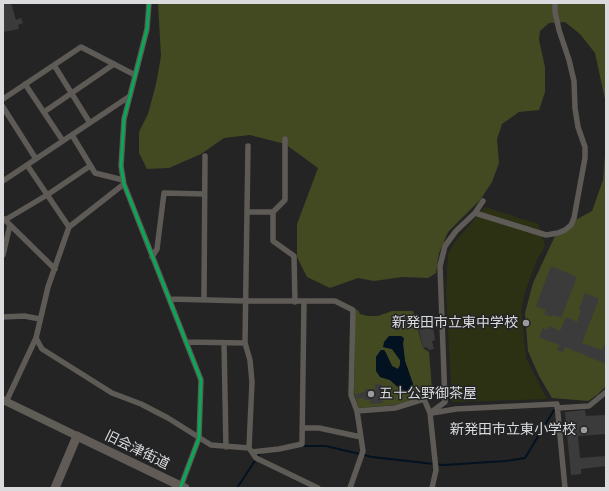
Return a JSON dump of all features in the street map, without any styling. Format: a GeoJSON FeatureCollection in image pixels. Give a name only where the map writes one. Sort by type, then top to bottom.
{"type":"FeatureCollection","features":[{"type":"Feature","properties":{"kind":"main road"},"geometry":{"type":"LineString","coordinates":[[5,401],[77,436],[55,488]]}},
{"type":"Feature","properties":{"kind":"main road","name":"旧会津街道"},"geometry":{"type":"LineString","coordinates":[[77,436],[183,487]]}},
{"type":"Feature","properties":{"kind":"street"},"geometry":{"type":"LineString","coordinates":[[149,3],[147,29],[124,119],[121,166],[124,182],[152,257],[201,380],[199,438],[183,487]]}},
{"type":"Feature","properties":{"kind":"street"},"geometry":{"type":"LineString","coordinates":[[475,213],[546,235],[565,230],[574,218],[585,158],[585,148],[578,127],[575,108],[574,80],[559,30],[555,12],[555,3]]}},
{"type":"Feature","properties":{"kind":"street"},"geometry":{"type":"LineString","coordinates":[[3,100],[81,46],[135,75]]}},
{"type":"Feature","properties":{"kind":"street"},"geometry":{"type":"LineString","coordinates":[[44,112],[114,64]]}},
{"type":"Feature","properties":{"kind":"street"},"geometry":{"type":"LineString","coordinates":[[54,65],[90,123]]}},
{"type":"Feature","properties":{"kind":"street"},"geometry":{"type":"LineString","coordinates":[[25,84],[63,141]]}},
{"type":"Feature","properties":{"kind":"street"},"geometry":{"type":"LineString","coordinates":[[3,181],[130,96]]}},
{"type":"Feature","properties":{"kind":"street"},"geometry":{"type":"LineString","coordinates":[[3,107],[36,159]]}},
{"type":"Feature","properties":{"kind":"street"},"geometry":{"type":"LineString","coordinates":[[72,135],[95,173],[124,182]]}},
{"type":"Feature","properties":{"kind":"street"},"geometry":{"type":"LineString","coordinates":[[285,139],[285,200],[273,212],[273,241],[294,256],[295,302]]}},
{"type":"Feature","properties":{"kind":"street"},"geometry":{"type":"LineString","coordinates":[[248,146],[245,343],[250,360],[252,382],[250,450],[256,458],[318,488]]}},
{"type":"Feature","properties":{"kind":"street"},"geometry":{"type":"LineString","coordinates":[[204,300],[205,156]]}},
{"type":"Feature","properties":{"kind":"street"},"geometry":{"type":"LineString","coordinates":[[27,165],[69,227]]}},
{"type":"Feature","properties":{"kind":"street"},"geometry":{"type":"LineString","coordinates":[[55,269],[4,219],[47,195],[90,166]]}},
{"type":"Feature","properties":{"kind":"street"},"geometry":{"type":"LineString","coordinates":[[5,401],[36,338],[48,287],[69,227],[124,182]]}},
{"type":"Feature","properties":{"kind":"street"},"geometry":{"type":"LineString","coordinates":[[152,257],[157,249],[164,193],[204,194]]}},
{"type":"Feature","properties":{"kind":"street"},"geometry":{"type":"LineString","coordinates":[[430,413],[445,402],[440,266],[445,246],[456,231],[475,213],[483,202]]}},
{"type":"Feature","properties":{"kind":"street"},"geometry":{"type":"LineString","coordinates":[[247,212],[273,212]]}},
{"type":"Feature","properties":{"kind":"street"},"geometry":{"type":"LineString","coordinates":[[3,255],[10,225]]}},
{"type":"Feature","properties":{"kind":"street"},"geometry":{"type":"LineString","coordinates":[[170,299],[295,302],[335,301],[353,310],[351,395],[357,411],[363,451],[350,488]]}},
{"type":"Feature","properties":{"kind":"street"},"geometry":{"type":"LineString","coordinates":[[36,338],[42,349],[112,393],[141,404],[168,418],[211,445],[250,450],[279,449],[302,444],[304,302]]}},
{"type":"Feature","properties":{"kind":"street"},"geometry":{"type":"LineString","coordinates":[[3,317],[24,316],[40,319]]}},
{"type":"Feature","properties":{"kind":"street"},"geometry":{"type":"LineString","coordinates":[[186,342],[245,343]]}},
{"type":"Feature","properties":{"kind":"street"},"geometry":{"type":"LineString","coordinates":[[224,343],[226,447]]}},
{"type":"Feature","properties":{"kind":"street"},"geometry":{"type":"LineString","coordinates":[[557,408],[589,406],[606,392]]}},
{"type":"Feature","properties":{"kind":"street"},"geometry":{"type":"LineString","coordinates":[[357,411],[395,408],[424,399],[430,413],[436,470],[432,488]]}},
{"type":"Feature","properties":{"kind":"street"},"geometry":{"type":"LineString","coordinates":[[430,413],[456,409],[557,404],[565,488]]}},
{"type":"Feature","properties":{"kind":"street"},"geometry":{"type":"LineString","coordinates":[[302,428],[319,428],[360,437]]}},
{"type":"Feature","properties":{"kind":"green space"},"geometry":{"type":"Polygon","coordinates":[[[158,3],[606,3],[606,104],[595,53],[580,34],[565,22],[549,23],[540,31],[539,40],[545,67],[545,92],[539,110],[519,112],[502,124],[497,139],[499,163],[492,182],[480,200],[448,232],[439,253],[436,273],[428,278],[402,277],[374,281],[358,278],[330,288],[307,277],[297,257],[297,224],[318,168],[285,144],[250,135],[224,138],[201,154],[169,168],[147,169],[139,153],[139,132],[148,114],[156,84],[161,56],[158,3]]]}},
{"type":"Feature","properties":{"kind":"green space"},"geometry":{"type":"Polygon","coordinates":[[[606,141],[606,386],[588,401],[552,398],[539,376],[528,351],[525,313],[533,283],[555,236],[572,222],[592,211],[603,180],[606,141]]]}},
{"type":"Feature","properties":{"kind":"green space"},"geometry":{"type":"Polygon","coordinates":[[[485,207],[538,224],[545,246],[536,262],[525,292],[521,310],[526,358],[547,399],[452,402],[446,292],[448,254],[455,242],[485,207]]]}},
{"type":"Feature","properties":{"kind":"green space"},"geometry":{"type":"Polygon","coordinates":[[[356,310],[358,310],[360,314],[378,316],[392,311],[413,311],[423,348],[429,352],[432,389],[422,397],[394,405],[359,408],[354,393],[356,310]],[[403,344],[383,347],[392,349],[400,360],[400,365],[398,369],[392,366],[384,350],[381,350],[376,357],[380,377],[390,380],[397,387],[413,384],[405,361],[403,344]]]}},
{"type":"Feature","properties":{"kind":"water"},"geometry":{"type":"Polygon","coordinates":[[[389,336],[401,336],[404,338],[403,344],[405,361],[413,384],[411,390],[408,392],[401,389],[390,380],[380,377],[376,371],[376,357],[381,350],[384,350],[392,366],[398,369],[400,365],[400,360],[392,349],[383,347],[384,342],[389,336]]]}},
{"type":"Feature","properties":{"kind":"building"},"geometry":{"type":"Polygon","coordinates":[[[3,3],[11,3],[16,20],[21,18],[23,23],[18,25],[19,29],[3,32],[3,3]]]}},
{"type":"Feature","properties":{"kind":"building"},"geometry":{"type":"Polygon","coordinates":[[[551,266],[577,277],[561,318],[544,314],[546,310],[536,306],[551,266]]]}},
{"type":"Feature","properties":{"kind":"building"},"geometry":{"type":"Polygon","coordinates":[[[585,293],[599,299],[582,343],[602,350],[606,341],[606,364],[565,347],[563,352],[557,350],[559,345],[539,337],[543,328],[547,330],[549,326],[560,331],[566,317],[577,322],[581,310],[579,309],[585,293]]]}},
{"type":"Feature","properties":{"kind":"building"},"geometry":{"type":"Polygon","coordinates":[[[428,315],[430,322],[432,322],[435,340],[432,341],[434,349],[428,350],[427,347],[423,348],[417,320],[423,319],[423,316],[428,315]]]}},
{"type":"Feature","properties":{"kind":"building","name":"五十公野御茶屋"},"geometry":{"type":"Polygon","coordinates":[[[375,384],[381,384],[383,403],[370,404],[370,400],[364,400],[364,398],[357,399],[356,394],[365,392],[365,389],[375,389],[375,384]]]}},
{"type":"Feature","properties":{"kind":"building"},"geometry":{"type":"Polygon","coordinates":[[[585,410],[586,416],[606,415],[606,434],[578,436],[580,458],[606,456],[606,466],[581,469],[581,474],[571,475],[565,412],[585,410]]]}},
{"type":"Feature","properties":{"kind":"waterway"},"geometry":{"type":"LineString","coordinates":[[302,446],[326,446],[372,457],[443,465],[506,461],[525,458],[554,410]]}},
{"type":"Feature","properties":{"kind":"waterway"},"geometry":{"type":"LineString","coordinates":[[237,488],[260,453]]}},
{"type":"Feature","properties":{"kind":"transit line"},"geometry":{"type":"LineString","coordinates":[[149,3],[147,29],[124,119],[121,166],[124,184],[201,380],[199,438],[181,486]]}},
{"type":"Feature","properties":{"kind":"place","name":"新発田市立東中学校"},"geometry":{"type":"Point","coordinates":[526,323]}},
{"type":"Feature","properties":{"kind":"place","name":"五十公野御茶屋"},"geometry":{"type":"Point","coordinates":[371,394]}},
{"type":"Feature","properties":{"kind":"place","name":"新発田市立東小学校"},"geometry":{"type":"Point","coordinates":[584,430]}}]}
